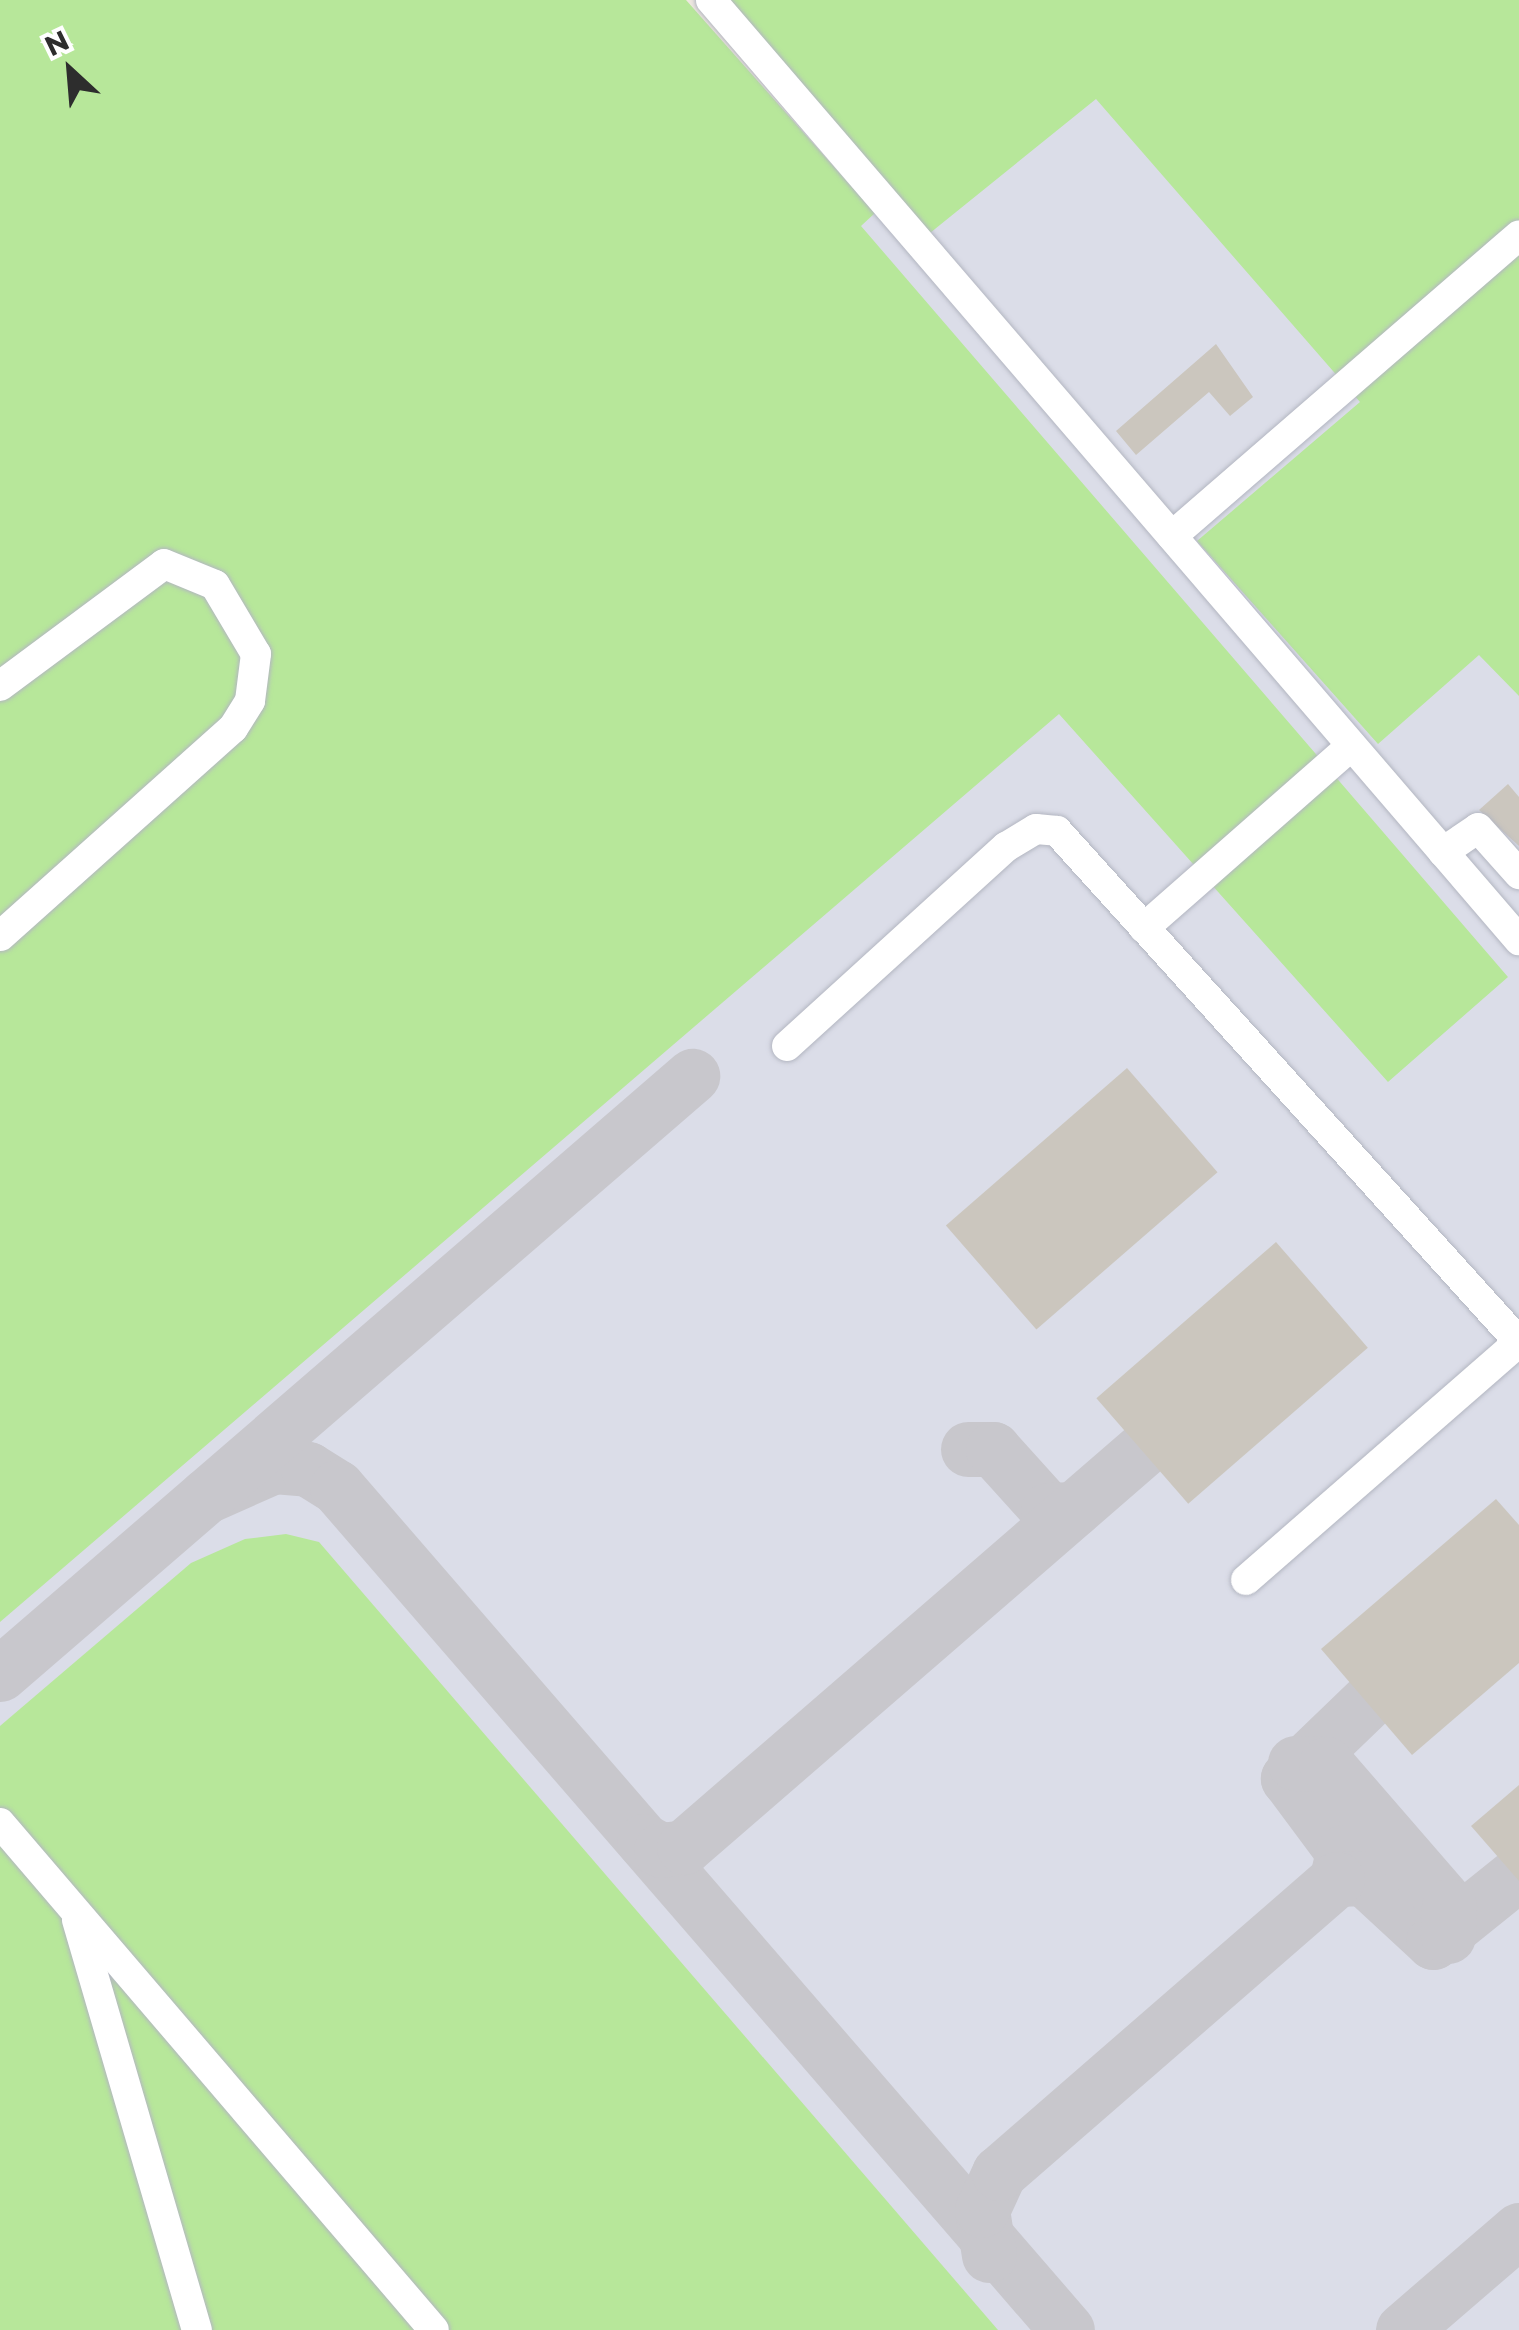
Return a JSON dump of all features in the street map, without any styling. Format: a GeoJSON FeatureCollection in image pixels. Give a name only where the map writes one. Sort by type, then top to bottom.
{"type":"FeatureCollection","features":[{"type":"Feature","properties":{"kind":"lane"},"geometry":{"type":"LineString","coordinates":[[711,0],[1519,940]]}},
{"type":"Feature","properties":{"kind":"lane"},"geometry":{"type":"LineString","coordinates":[[1172,536],[1519,236]]}},
{"type":"Feature","properties":{"kind":"lane"},"geometry":{"type":"LineString","coordinates":[[0,686],[164,564],[214,584],[256,654],[250,701],[233,728],[0,936]]}},
{"type":"Feature","properties":{"kind":"lane"},"geometry":{"type":"LineString","coordinates":[[1144,928],[1351,746]]}},
{"type":"Feature","properties":{"kind":"lane"},"geometry":{"type":"LineString","coordinates":[[1442,852],[1478,828],[1519,874]]}},
{"type":"Feature","properties":{"kind":"lane"},"geometry":{"type":"LineString","coordinates":[[787,1046],[1006,846],[1036,829],[1056,831],[1519,1342],[1246,1580]]}},
{"type":"Feature","properties":{"kind":"lane"},"geometry":{"type":"LineString","coordinates":[[0,1823],[434,2330]]}},
{"type":"Feature","properties":{"kind":"lane"},"geometry":{"type":"LineString","coordinates":[[73,1910],[197,2330]]}},
{"type":"Feature","properties":{"kind":"shaded area"},"geometry":{"type":"Polygon","coordinates":[[[1122,0],[1519,0],[1519,2330],[0,2330],[0,663],[825,256],[1122,0]]]}},
{"type":"Feature","properties":{"kind":"green space"},"geometry":{"type":"Polygon","coordinates":[[[0,0],[686,0],[875,213],[861,226],[1508,977],[1388,1082],[1059,714],[0,1622],[0,0]]]}},
{"type":"Feature","properties":{"kind":"green space"},"geometry":{"type":"Polygon","coordinates":[[[728,0],[1519,0],[1519,696],[1479,655],[1378,744],[1197,541],[1360,402],[1096,99],[930,233],[728,0]]]}},
{"type":"Feature","properties":{"kind":"green space"},"geometry":{"type":"Polygon","coordinates":[[[286,1534],[319,1542],[998,2330],[0,2330],[0,1726],[191,1563],[245,1539],[286,1534]]]}},
{"type":"Feature","properties":{"kind":"building"},"geometry":{"type":"Polygon","coordinates":[[[1216,344],[1253,397],[1230,416],[1209,392],[1136,455],[1116,431],[1216,344]]]}},
{"type":"Feature","properties":{"kind":"building"},"geometry":{"type":"Polygon","coordinates":[[[1508,784],[1519,797],[1519,846],[1479,810],[1508,784]]]}},
{"type":"Feature","properties":{"kind":"building"},"geometry":{"type":"Polygon","coordinates":[[[1127,1068],[1218,1172],[1036,1330],[946,1225],[1127,1068]]]}},
{"type":"Feature","properties":{"kind":"building"},"geometry":{"type":"Polygon","coordinates":[[[1276,1242],[1368,1348],[1188,1504],[1096,1398],[1276,1242]]]}},
{"type":"Feature","properties":{"kind":"building"},"geometry":{"type":"Polygon","coordinates":[[[1496,1499],[1519,1525],[1519,1663],[1412,1755],[1321,1649],[1496,1499]]]}},
{"type":"Feature","properties":{"kind":"building"},"geometry":{"type":"Polygon","coordinates":[[[1519,1785],[1519,1881],[1471,1826],[1519,1785]]]}},
{"type":"Feature","properties":{"kind":"taxiway"},"geometry":{"type":"LineString","coordinates":[[0,1674],[692,1076]]}},
{"type":"Feature","properties":{"kind":"taxiway"},"geometry":{"type":"LineString","coordinates":[[968,1449],[993,1449],[1048,1510],[1074,1509]]}},
{"type":"Feature","properties":{"kind":"taxiway"},"geometry":{"type":"LineString","coordinates":[[644,1841],[661,1850],[684,1847],[1141,1451]]}},
{"type":"Feature","properties":{"kind":"taxiway"},"geometry":{"type":"LineString","coordinates":[[206,1496],[274,1466],[308,1469],[337,1487],[1067,2330]]}},
{"type":"Feature","properties":{"kind":"taxiway"},"geometry":{"type":"LineString","coordinates":[[1367,1702],[1288,1778],[1343,1852],[1337,1879],[1364,1878],[1433,1942],[1515,1876]]}},
{"type":"Feature","properties":{"kind":"taxiway"},"geometry":{"type":"LineString","coordinates":[[1295,1763],[1326,1764],[1449,1906],[1448,1936]]}},
{"type":"Feature","properties":{"kind":"taxiway"},"geometry":{"type":"LineString","coordinates":[[989,2255],[982,2210],[999,2173],[1337,1879]]}},
{"type":"Feature","properties":{"kind":"taxiway"},"geometry":{"type":"LineString","coordinates":[[1403,2330],[1519,2230]]}}]}
